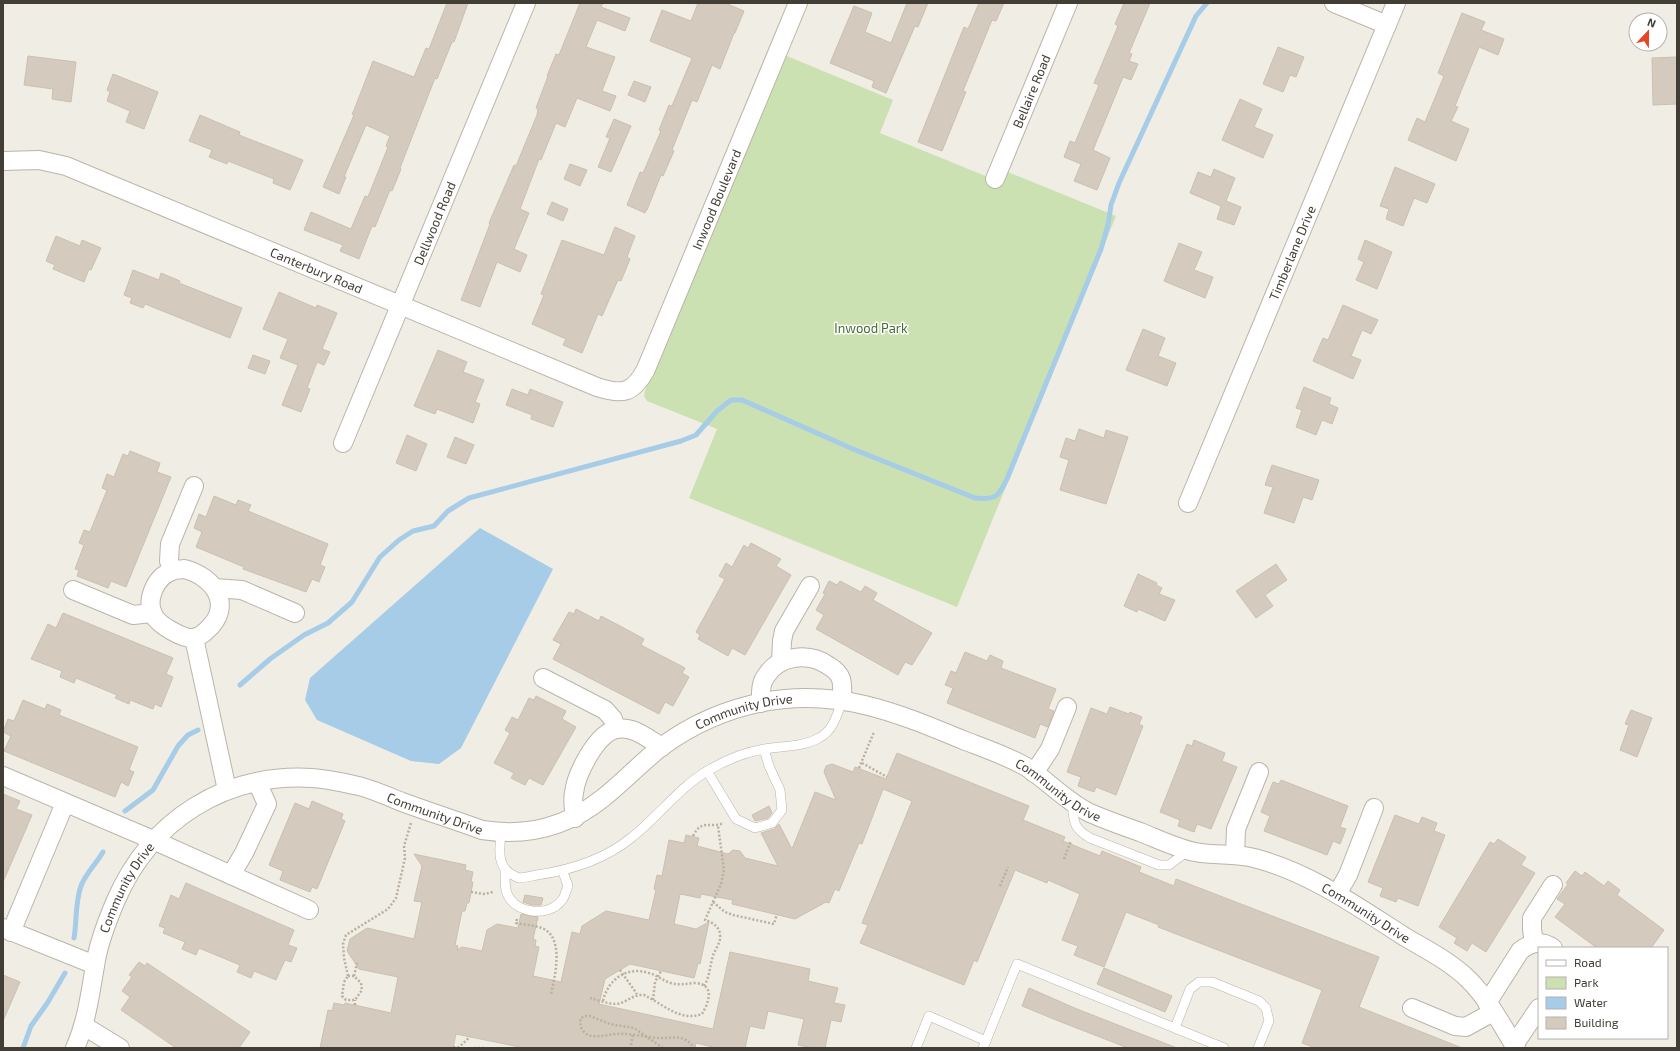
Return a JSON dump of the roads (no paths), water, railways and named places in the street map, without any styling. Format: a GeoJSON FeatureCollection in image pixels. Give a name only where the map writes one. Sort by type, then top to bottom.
{"type":"FeatureCollection","features":[{"type":"Feature","properties":{"kind":"street","name":"Dellwood Road"},"geometry":{"type":"LineString","coordinates":[[344,443],[526,3]]}},
{"type":"Feature","properties":{"kind":"street","name":"Inwood Boulevard"},"geometry":{"type":"LineString","coordinates":[[627,391],[639,383],[646,370],[798,3]]}},
{"type":"Feature","properties":{"kind":"street","name":"Bellaire Road"},"geometry":{"type":"LineString","coordinates":[[995,179],[1068,3]]}},
{"type":"Feature","properties":{"kind":"street"},"geometry":{"type":"LineString","coordinates":[[1334,3],[1388,25]]}},
{"type":"Feature","properties":{"kind":"street","name":"Timberlane Drive"},"geometry":{"type":"LineString","coordinates":[[1188,503],[1396,3]]}},
{"type":"Feature","properties":{"kind":"street","name":"Canterbury Road"},"geometry":{"type":"LineString","coordinates":[[3,161],[39,160],[66,166],[597,386],[615,392],[627,391]]}},
{"type":"Feature","properties":{"kind":"street"},"geometry":{"type":"LineString","coordinates":[[172,570],[169,561],[170,544],[194,486]]}},
{"type":"Feature","properties":{"kind":"street"},"geometry":{"type":"LineString","coordinates":[[184,569],[195,572],[205,577],[215,588],[220,600],[216,619],[210,628],[203,634],[194,638],[169,629],[160,623],[150,607],[151,598],[155,587],[162,576],[172,570],[184,569]]}},
{"type":"Feature","properties":{"kind":"street"},"geometry":{"type":"LineString","coordinates":[[782,662],[782,641],[784,631],[810,586]]}},
{"type":"Feature","properties":{"kind":"street"},"geometry":{"type":"LineString","coordinates":[[215,588],[242,590],[295,613]]}},
{"type":"Feature","properties":{"kind":"street"},"geometry":{"type":"LineString","coordinates":[[73,590],[133,615],[152,612]]}},
{"type":"Feature","properties":{"kind":"street"},"geometry":{"type":"LineString","coordinates":[[194,638],[226,790]]}},
{"type":"Feature","properties":{"kind":"street"},"geometry":{"type":"LineString","coordinates":[[760,703],[761,688],[764,678],[770,669],[782,662],[802,657],[825,663],[834,670],[842,680],[842,701]]}},
{"type":"Feature","properties":{"kind":"street"},"geometry":{"type":"LineString","coordinates":[[543,678],[605,710],[613,719],[616,729]]}},
{"type":"Feature","properties":{"kind":"street","name":"Community Drive"},"geometry":{"type":"LineString","coordinates":[[76,1048],[84,1026],[91,997],[100,943],[116,900],[132,869],[153,840],[181,816],[200,803],[226,790],[268,780],[313,778],[356,785],[482,830],[501,833],[545,829],[575,818],[601,800],[662,747],[697,725],[735,709],[760,703],[776,700],[817,698],[858,702],[898,714],[1010,758],[1034,773],[1072,802],[1089,812],[1189,850],[1210,854],[1235,855],[1254,858],[1316,882],[1447,963],[1470,980],[1490,1007],[1515,1047]]}},
{"type":"Feature","properties":{"kind":"street"},"geometry":{"type":"LineString","coordinates":[[1034,773],[1050,749],[1067,707]]}},
{"type":"Feature","properties":{"kind":"street"},"geometry":{"type":"LineString","coordinates":[[575,818],[573,795],[576,783],[595,746],[605,736],[616,729],[638,732],[662,747]]}},
{"type":"Feature","properties":{"kind":"street"},"geometry":{"type":"LineString","coordinates":[[1235,855],[1236,829],[1259,772]]}},
{"type":"Feature","properties":{"kind":"street"},"geometry":{"type":"LineString","coordinates":[[3,776],[153,840],[309,910]]}},
{"type":"Feature","properties":{"kind":"street"},"geometry":{"type":"LineString","coordinates":[[231,875],[244,853],[267,804],[257,782]]}},
{"type":"Feature","properties":{"kind":"street"},"geometry":{"type":"LineString","coordinates":[[65,803],[7,930],[95,966]]}},
{"type":"Feature","properties":{"kind":"street"},"geometry":{"type":"LineString","coordinates":[[1337,894],[1348,875],[1374,808]]}},
{"type":"Feature","properties":{"kind":"street"},"geometry":{"type":"LineString","coordinates":[[1534,943],[1532,918],[1553,885]]}},
{"type":"Feature","properties":{"kind":"street"},"geometry":{"type":"LineString","coordinates":[[1412,1008],[1455,1026],[1466,1027],[1490,1007],[1520,951],[1527,945],[1534,943],[1543,943],[1551,947]]}},
{"type":"Feature","properties":{"kind":"street"},"geometry":{"type":"LineString","coordinates":[[1515,1047],[1538,1010]]}},
{"type":"Feature","properties":{"kind":"street"},"geometry":{"type":"LineString","coordinates":[[84,1026],[120,1048]]}},
{"type":"Feature","properties":{"kind":"lane"},"geometry":{"type":"LineString","coordinates":[[505,871],[518,878],[562,872],[579,867],[606,855],[631,838],[683,789],[707,771],[734,758],[764,749],[796,745],[819,738],[835,721],[842,701]]}},
{"type":"Feature","properties":{"kind":"lane"},"geometry":{"type":"LineString","coordinates":[[707,771],[736,819],[755,828],[772,823],[782,810],[780,790],[768,766],[764,749]]}},
{"type":"Feature","properties":{"kind":"lane"},"geometry":{"type":"LineString","coordinates":[[1072,802],[1074,824],[1079,832],[1090,838],[1159,865],[1169,865],[1189,850]]}},
{"type":"Feature","properties":{"kind":"lane"},"geometry":{"type":"LineString","coordinates":[[501,833],[500,861],[505,871],[506,891],[516,907],[534,912],[548,910],[562,901],[568,886],[562,872]]}},
{"type":"Feature","properties":{"kind":"lane"},"geometry":{"type":"LineString","coordinates":[[916,1048],[929,1016],[984,1045],[1017,964],[1224,1048]]}},
{"type":"Feature","properties":{"kind":"lane"},"geometry":{"type":"LineString","coordinates":[[1175,1028],[1190,989],[1199,982],[1212,982],[1259,1001],[1266,1008],[1269,1022],[1258,1048]]}},
{"type":"Feature","properties":{"kind":"water"},"geometry":{"type":"Polygon","coordinates":[[[480,528],[553,569],[461,748],[439,764],[411,761],[317,720],[305,700],[310,678],[480,528]]]}},
{"type":"Feature","properties":{"kind":"waterway"},"geometry":{"type":"LineString","coordinates":[[240,685],[270,659],[304,635],[328,623],[352,602],[380,557],[399,540],[413,531],[434,526],[448,511],[469,498],[681,441],[696,435],[717,411],[731,400],[742,400],[853,449],[975,498],[992,498],[996,496],[1007,479],[1101,249],[1108,225],[1111,205],[1119,183],[1196,16],[1207,3]]}},
{"type":"Feature","properties":{"kind":"waterway"},"geometry":{"type":"LineString","coordinates":[[125,811],[153,790],[178,746],[188,735],[198,730]]}},
{"type":"Feature","properties":{"kind":"waterway"},"geometry":{"type":"LineString","coordinates":[[74,938],[78,898],[81,886],[103,852]]}},
{"type":"Feature","properties":{"kind":"waterway"},"geometry":{"type":"LineString","coordinates":[[23,1048],[31,1026],[48,1002],[65,973]]}},
{"type":"Feature","properties":{"kind":"park label","name":"Inwood Park"},"geometry":{"type":"Point","coordinates":[871,328]}}]}
